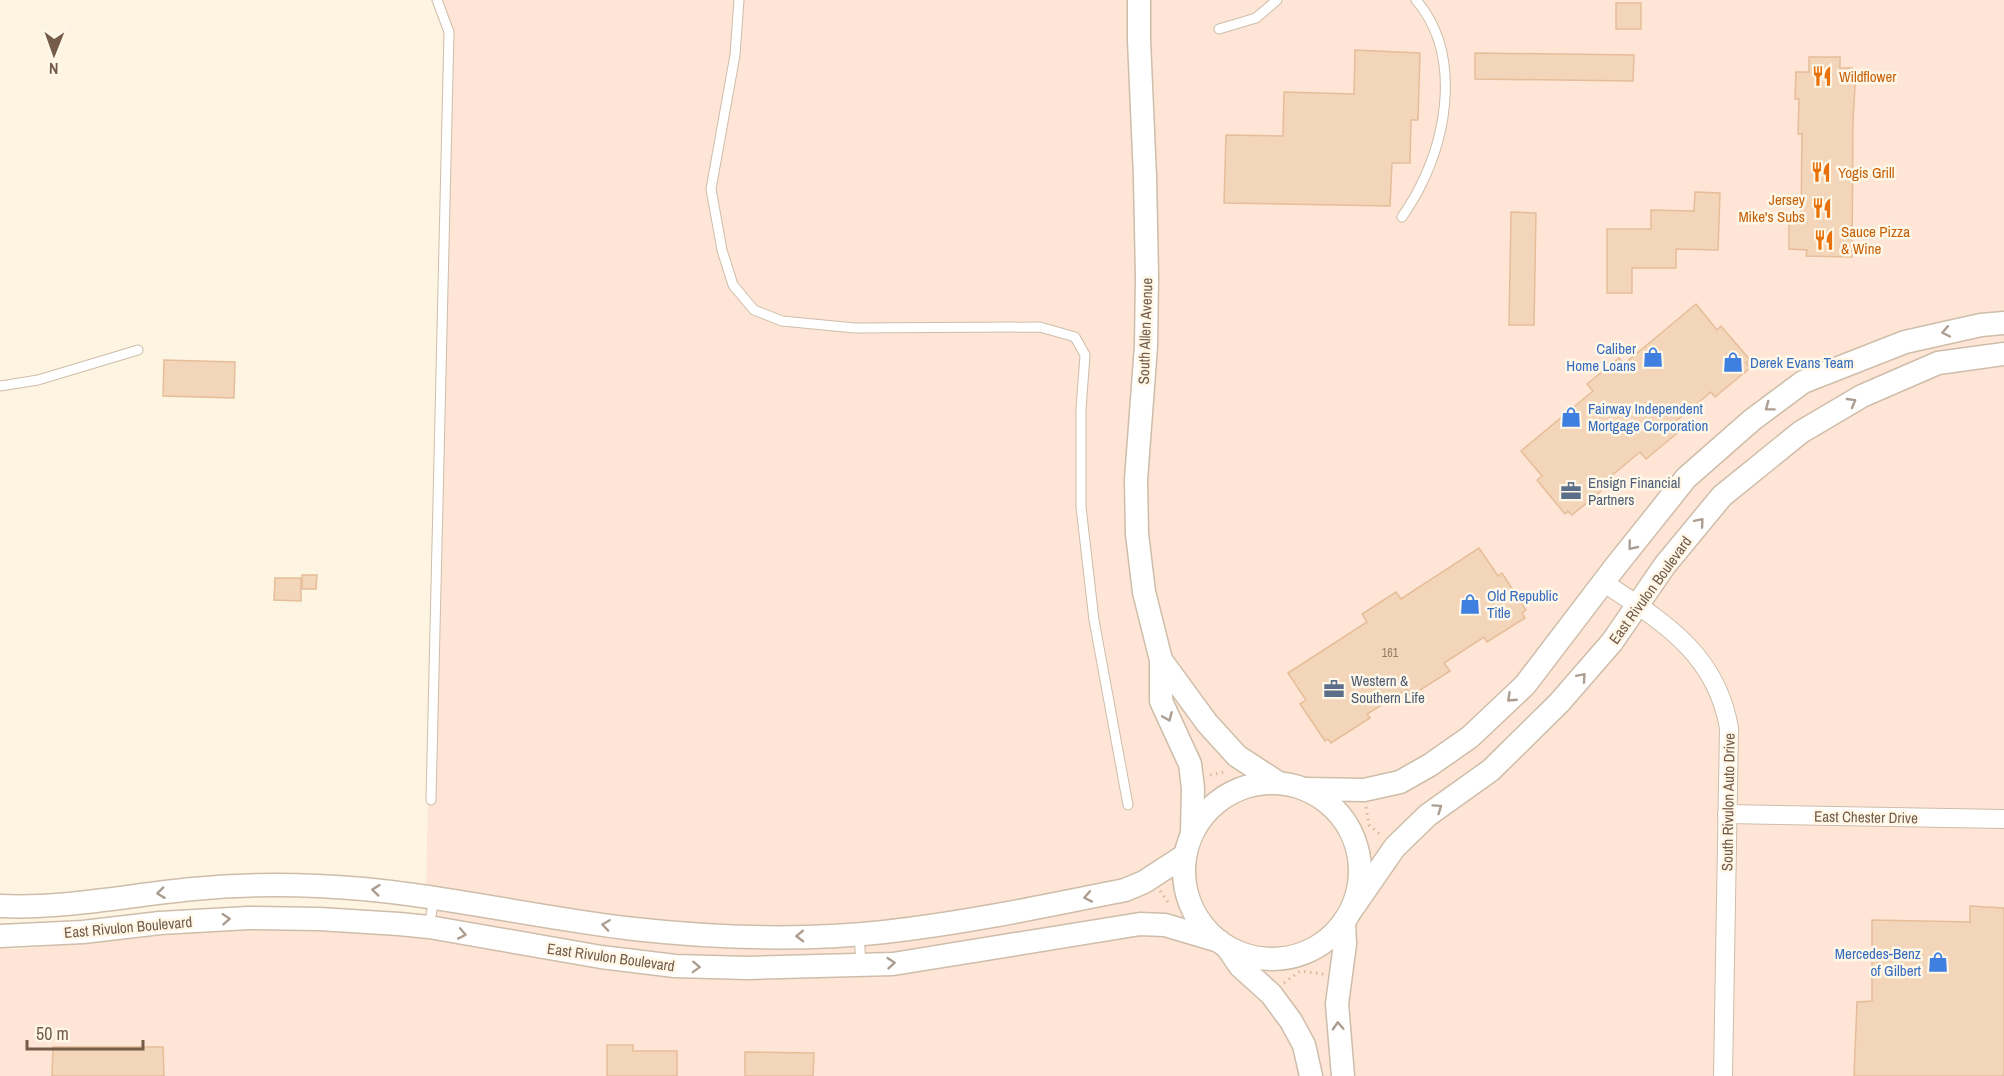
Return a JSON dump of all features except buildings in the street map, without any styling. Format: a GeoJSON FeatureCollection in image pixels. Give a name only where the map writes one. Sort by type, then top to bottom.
{"type":"FeatureCollection","features":[{"type":"Feature","properties":{"kind":"street","name":"South Allen Avenue"},"geometry":{"type":"LineString","coordinates":[[1139,0],[1147,276],[1146,346],[1136,480],[1137,534],[1144,592],[1161,660],[1161,701],[1190,764],[1193,788],[1192,833]]}},
{"type":"Feature","properties":{"kind":"street"},"geometry":{"type":"LineString","coordinates":[[1311,1076],[1304,1045],[1291,1021],[1271,994],[1240,966],[1223,944],[1202,926],[1190,904],[1184,881],[1184,856],[1192,833],[1206,811],[1227,795],[1251,785],[1277,782],[1306,789],[1364,790],[1400,782],[1462,743],[1525,685],[1686,478],[1752,420],[1803,382],[1905,342],[1981,325],[2004,323]]}},
{"type":"Feature","properties":{"kind":"street","name":"East Rivulon Boulevard"},"geometry":{"type":"LineString","coordinates":[[1348,916],[1395,848],[1428,815],[1491,770],[1559,703],[1612,642],[1665,565],[1722,496],[1801,432],[1862,396],[1938,363],[2004,354]]}},
{"type":"Feature","properties":{"kind":"street","name":"South Rivulon Auto Drive"},"geometry":{"type":"LineString","coordinates":[[1603,582],[1661,622],[1701,659],[1726,708],[1729,728],[1723,1076]]}},
{"type":"Feature","properties":{"kind":"street","name":"South Allen Avenue"},"geometry":{"type":"LineString","coordinates":[[1161,660],[1207,723],[1237,756],[1277,782]]}},
{"type":"Feature","properties":{"kind":"street"},"geometry":{"type":"LineString","coordinates":[[1306,789],[1330,804],[1349,826],[1359,853],[1360,882],[1348,916],[1337,1004],[1343,1076]]}},
{"type":"Feature","properties":{"kind":"street","name":"East Chester Drive"},"geometry":{"type":"LineString","coordinates":[[1727,814],[2004,819]]}},
{"type":"Feature","properties":{"kind":"street","name":"East Rivulon Boulevard"},"geometry":{"type":"LineString","coordinates":[[0,906],[20,907],[89,902],[193,889],[262,884],[382,891],[578,921],[679,933],[752,937],[859,934],[945,924],[1125,890],[1144,882],[1184,856]]}},
{"type":"Feature","properties":{"kind":"street"},"geometry":{"type":"LineString","coordinates":[[1223,944],[1245,955],[1273,959],[1300,954],[1325,942],[1348,916]]}},
{"type":"Feature","properties":{"kind":"street","name":"East Rivulon Boulevard"},"geometry":{"type":"LineString","coordinates":[[0,936],[72,933],[160,923],[248,918],[330,919],[429,927],[601,957],[675,966],[748,968],[892,964],[1140,924],[1166,925],[1223,944]]}},
{"type":"Feature","properties":{"kind":"lane"},"geometry":{"type":"LineString","coordinates":[[431,800],[449,32],[436,0]]}},
{"type":"Feature","properties":{"kind":"lane"},"geometry":{"type":"LineString","coordinates":[[740,0],[735,55],[711,189],[722,250],[733,285],[754,309],[782,321],[855,328],[1040,327],[1075,337],[1085,355],[1081,409],[1081,507],[1094,620],[1128,805]]}},
{"type":"Feature","properties":{"kind":"lane"},"geometry":{"type":"LineString","coordinates":[[1219,29],[1256,18],[1276,0]]}},
{"type":"Feature","properties":{"kind":"lane"},"geometry":{"type":"LineString","coordinates":[[1402,217],[1419,190],[1437,144],[1442,122],[1445,86],[1441,44],[1433,25],[1416,0]]}},
{"type":"Feature","properties":{"kind":"lane"},"geometry":{"type":"LineString","coordinates":[[0,386],[38,380],[138,350]]}},
{"type":"Feature","properties":{"kind":"lane"},"geometry":{"type":"LineString","coordinates":[[429,927],[434,898]]}},
{"type":"Feature","properties":{"kind":"lane"},"geometry":{"type":"LineString","coordinates":[[859,934],[861,965]]}},
{"type":"Feature","properties":{"kind":"path"},"geometry":{"type":"LineString","coordinates":[[1208,775],[1224,772],[1228,766]]}},
{"type":"Feature","properties":{"kind":"path"},"geometry":{"type":"LineString","coordinates":[[1366,801],[1369,825],[1386,839]]}},
{"type":"Feature","properties":{"kind":"path"},"geometry":{"type":"LineString","coordinates":[[1159,890],[1168,902],[1166,914]]}},
{"type":"Feature","properties":{"kind":"path"},"geometry":{"type":"LineString","coordinates":[[1277,989],[1300,971],[1326,974]]}},
{"type":"Feature","properties":{"kind":"shaded area"},"geometry":{"type":"Polygon","coordinates":[[[444,0],[2004,0],[2004,1076],[0,1076],[0,948],[18,949],[230,929],[317,928],[425,938],[444,0]]]}},
{"type":"Feature","properties":{"kind":"place","name":"Wildflower"},"geometry":{"type":"Point","coordinates":[1822,76]}},
{"type":"Feature","properties":{"kind":"place","name":"Yogis Grill"},"geometry":{"type":"Point","coordinates":[1821,172]}},
{"type":"Feature","properties":{"kind":"place","name":"Jersey Mike's Subs"},"geometry":{"type":"Point","coordinates":[1822,208]}},
{"type":"Feature","properties":{"kind":"place","name":"Sauce Pizza & Wine"},"geometry":{"type":"Point","coordinates":[1824,240]}},
{"type":"Feature","properties":{"kind":"place","name":"Caliber Home Loans"},"geometry":{"type":"Point","coordinates":[1653,357]}},
{"type":"Feature","properties":{"kind":"place","name":"Derek Evans Team"},"geometry":{"type":"Point","coordinates":[1733,362]}},
{"type":"Feature","properties":{"kind":"place","name":"Fairway Independent Mortgage Corporation"},"geometry":{"type":"Point","coordinates":[1571,417]}},
{"type":"Feature","properties":{"kind":"place","name":"Ensign Financial Partners"},"geometry":{"type":"Point","coordinates":[1571,491]}},
{"type":"Feature","properties":{"kind":"place","name":"Old Republic Title"},"geometry":{"type":"Point","coordinates":[1470,604]}},
{"type":"Feature","properties":{"kind":"place","name":"Western & Southern Life"},"geometry":{"type":"Point","coordinates":[1334,689]}},
{"type":"Feature","properties":{"kind":"place","name":"Mercedes-Benz of Gilbert"},"geometry":{"type":"Point","coordinates":[1938,962]}}]}
